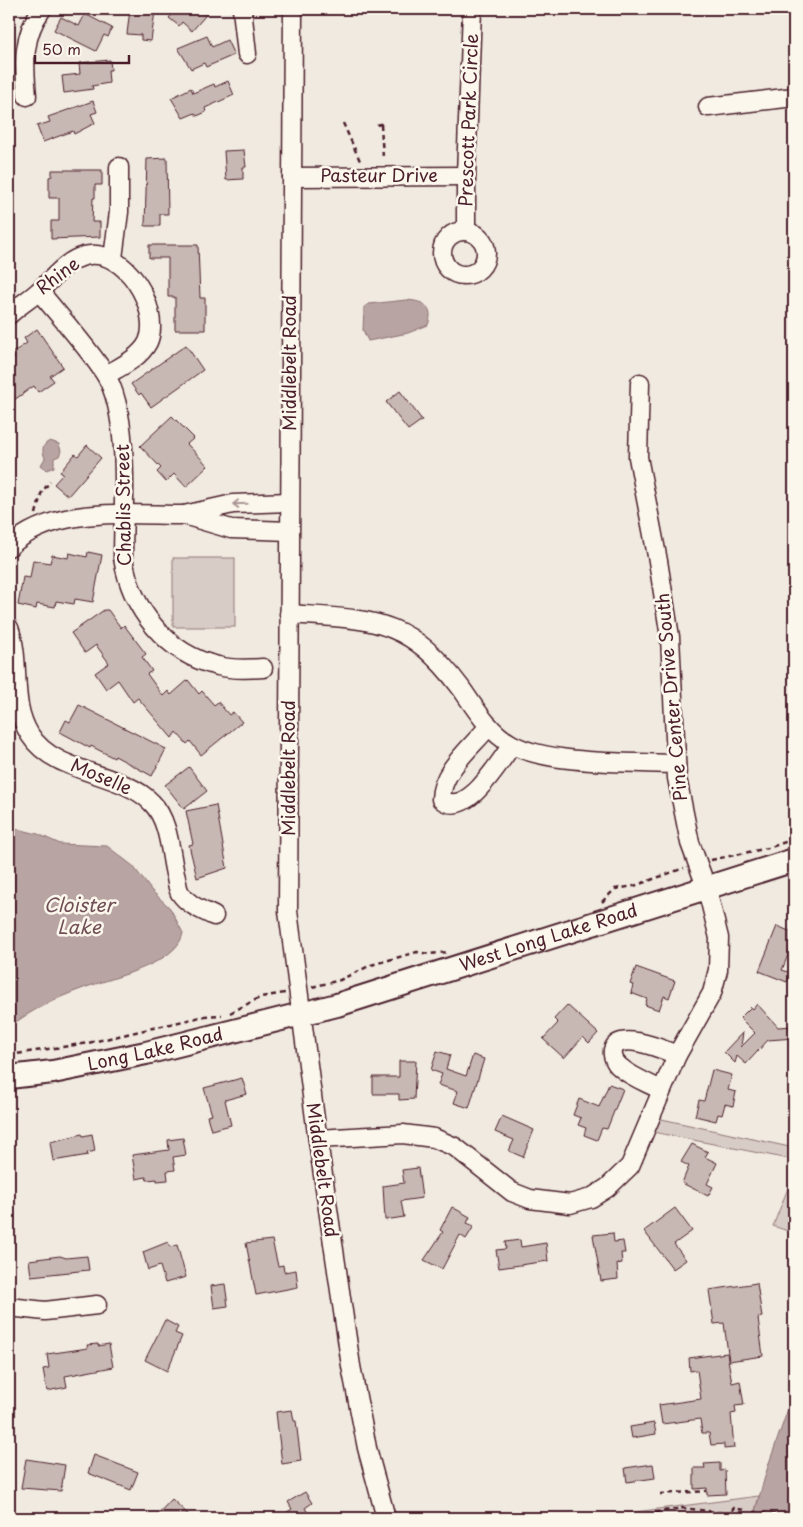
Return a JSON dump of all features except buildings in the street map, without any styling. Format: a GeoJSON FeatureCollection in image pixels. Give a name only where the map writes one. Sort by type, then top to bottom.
{"type":"FeatureCollection","features":[{"type":"Feature","properties":{"kind":"main road","name":"West Long Lake Road"},"geometry":{"type":"LineString","coordinates":[[301,1015],[707,889],[794,860]]}},
{"type":"Feature","properties":{"kind":"main road","name":"Long Lake Road"},"geometry":{"type":"LineString","coordinates":[[9,1078],[53,1072],[128,1057],[301,1015]]}},
{"type":"Feature","properties":{"kind":"street"},"geometry":{"type":"LineString","coordinates":[[27,96],[24,58],[26,41],[33,21],[42,9]]}},
{"type":"Feature","properties":{"kind":"street"},"geometry":{"type":"LineString","coordinates":[[242,9],[247,54]]}},
{"type":"Feature","properties":{"kind":"street","name":"Middlebelt Road"},"geometry":{"type":"LineString","coordinates":[[293,9],[288,911],[318,1140],[361,1424],[386,1518]]}},
{"type":"Feature","properties":{"kind":"street","name":"Prescott Park Circle"},"geometry":{"type":"LineString","coordinates":[[466,231],[472,9]]}},
{"type":"Feature","properties":{"kind":"street"},"geometry":{"type":"LineString","coordinates":[[708,107],[794,97]]}},
{"type":"Feature","properties":{"kind":"street"},"geometry":{"type":"LineString","coordinates":[[106,375],[142,351],[150,335],[152,322],[148,307],[133,278],[123,265],[113,258],[119,212],[119,167]]}},
{"type":"Feature","properties":{"kind":"street","name":"Pasteur Drive"},"geometry":{"type":"LineString","coordinates":[[292,177],[466,176]]}},
{"type":"Feature","properties":{"kind":"street","name":"Rhine"},"geometry":{"type":"LineString","coordinates":[[9,315],[75,260],[93,255],[113,258]]}},
{"type":"Feature","properties":{"kind":"street","name":"Chablis Street"},"geometry":{"type":"LineString","coordinates":[[39,291],[106,375],[120,414],[126,576],[136,600],[160,634],[177,648],[204,662],[219,667],[264,668]]}},
{"type":"Feature","properties":{"kind":"street","name":"Pine Center Drive South"},"geometry":{"type":"LineString","coordinates":[[318,1140],[403,1134],[434,1138],[455,1147],[512,1192],[530,1199],[548,1203],[570,1204],[591,1198],[607,1188],[630,1166],[677,1055],[712,992],[718,970],[719,938],[707,889],[690,843],[676,764],[670,637],[638,457],[640,383]]}},
{"type":"Feature","properties":{"kind":"street"},"geometry":{"type":"LineString","coordinates":[[9,547],[27,533],[58,521],[84,517],[123,515],[184,515],[233,504],[289,502]]}},
{"type":"Feature","properties":{"kind":"street"},"geometry":{"type":"LineString","coordinates":[[184,515],[231,529],[289,531]]}},
{"type":"Feature","properties":{"kind":"street"},"geometry":{"type":"LineString","coordinates":[[289,614],[362,620],[392,628],[410,636],[427,649],[446,668],[489,726],[512,745],[546,756],[676,764]]}},
{"type":"Feature","properties":{"kind":"street","name":"Moselle"},"geometry":{"type":"LineString","coordinates":[[9,628],[14,649],[17,701],[20,713],[31,736],[37,744],[57,758],[135,791],[153,803],[165,827],[180,892],[192,906],[214,916]]}},
{"type":"Feature","properties":{"kind":"street"},"geometry":{"type":"LineString","coordinates":[[489,726],[445,778],[441,789],[442,799],[446,803],[462,804],[472,797],[512,745]]}},
{"type":"Feature","properties":{"kind":"street"},"geometry":{"type":"LineString","coordinates":[[661,1090],[619,1067],[614,1059],[613,1051],[617,1044],[624,1040],[662,1049],[677,1055]]}},
{"type":"Feature","properties":{"kind":"street"},"geometry":{"type":"LineString","coordinates":[[9,1307],[45,1311],[98,1305]]}},
{"type":"Feature","properties":{"kind":"path"},"geometry":{"type":"LineString","coordinates":[[343,124],[363,167]]}},
{"type":"Feature","properties":{"kind":"path"},"geometry":{"type":"LineString","coordinates":[[377,125],[383,124],[383,158]]}},
{"type":"Feature","properties":{"kind":"path"},"geometry":{"type":"LineString","coordinates":[[36,521],[41,494],[50,481]]}},
{"type":"Feature","properties":{"kind":"path"},"geometry":{"type":"LineString","coordinates":[[601,903],[615,889],[630,887],[673,870],[768,848],[794,839]]}},
{"type":"Feature","properties":{"kind":"path"},"geometry":{"type":"LineString","coordinates":[[9,1055],[88,1043],[205,1016],[225,1015],[261,997],[340,980],[371,965],[417,952],[430,954],[440,951],[453,952]]}},
{"type":"Feature","properties":{"kind":"path"},"geometry":{"type":"LineString","coordinates":[[660,1494],[707,1491]]}},
{"type":"Feature","properties":{"kind":"path"},"geometry":{"type":"LineString","coordinates":[[619,1518],[684,1508],[728,1514],[734,1509],[744,1510],[744,1517],[754,1518],[755,1512],[787,1516]]}},
{"type":"Feature","properties":{"kind":"shaded area"},"geometry":{"type":"Polygon","coordinates":[[[173,558],[235,558],[235,627],[173,627],[173,558]]]}},
{"type":"Feature","properties":{"kind":"shaded area"},"geometry":{"type":"Polygon","coordinates":[[[657,1118],[794,1148],[794,1160],[653,1132],[657,1118]]]}},
{"type":"Feature","properties":{"kind":"shaded area"},"geometry":{"type":"Polygon","coordinates":[[[794,1173],[794,1233],[773,1226],[794,1173]]]}},
{"type":"Feature","properties":{"kind":"shaded area"},"geometry":{"type":"Polygon","coordinates":[[[759,1496],[753,1518],[703,1518],[682,1515],[657,1518],[604,1518],[604,1516],[759,1496]]]}},
{"type":"Feature","properties":{"kind":"water"},"geometry":{"type":"Polygon","coordinates":[[[406,300],[422,303],[429,309],[430,319],[428,325],[408,333],[368,341],[363,330],[364,307],[369,304],[406,300]]]}},
{"type":"Feature","properties":{"kind":"water"},"geometry":{"type":"Polygon","coordinates":[[[50,441],[59,444],[61,451],[59,456],[54,458],[54,467],[47,470],[41,465],[45,458],[44,446],[50,441]]]}},
{"type":"Feature","properties":{"kind":"water","name":"Cloister Lake"},"geometry":{"type":"Polygon","coordinates":[[[9,827],[38,834],[60,844],[107,846],[133,866],[151,890],[170,908],[183,933],[178,944],[168,954],[155,962],[62,996],[34,1010],[9,1027],[9,827]]]}},
{"type":"Feature","properties":{"kind":"water"},"geometry":{"type":"Polygon","coordinates":[[[794,1392],[794,1518],[753,1518],[769,1463],[794,1392]]]}}]}
